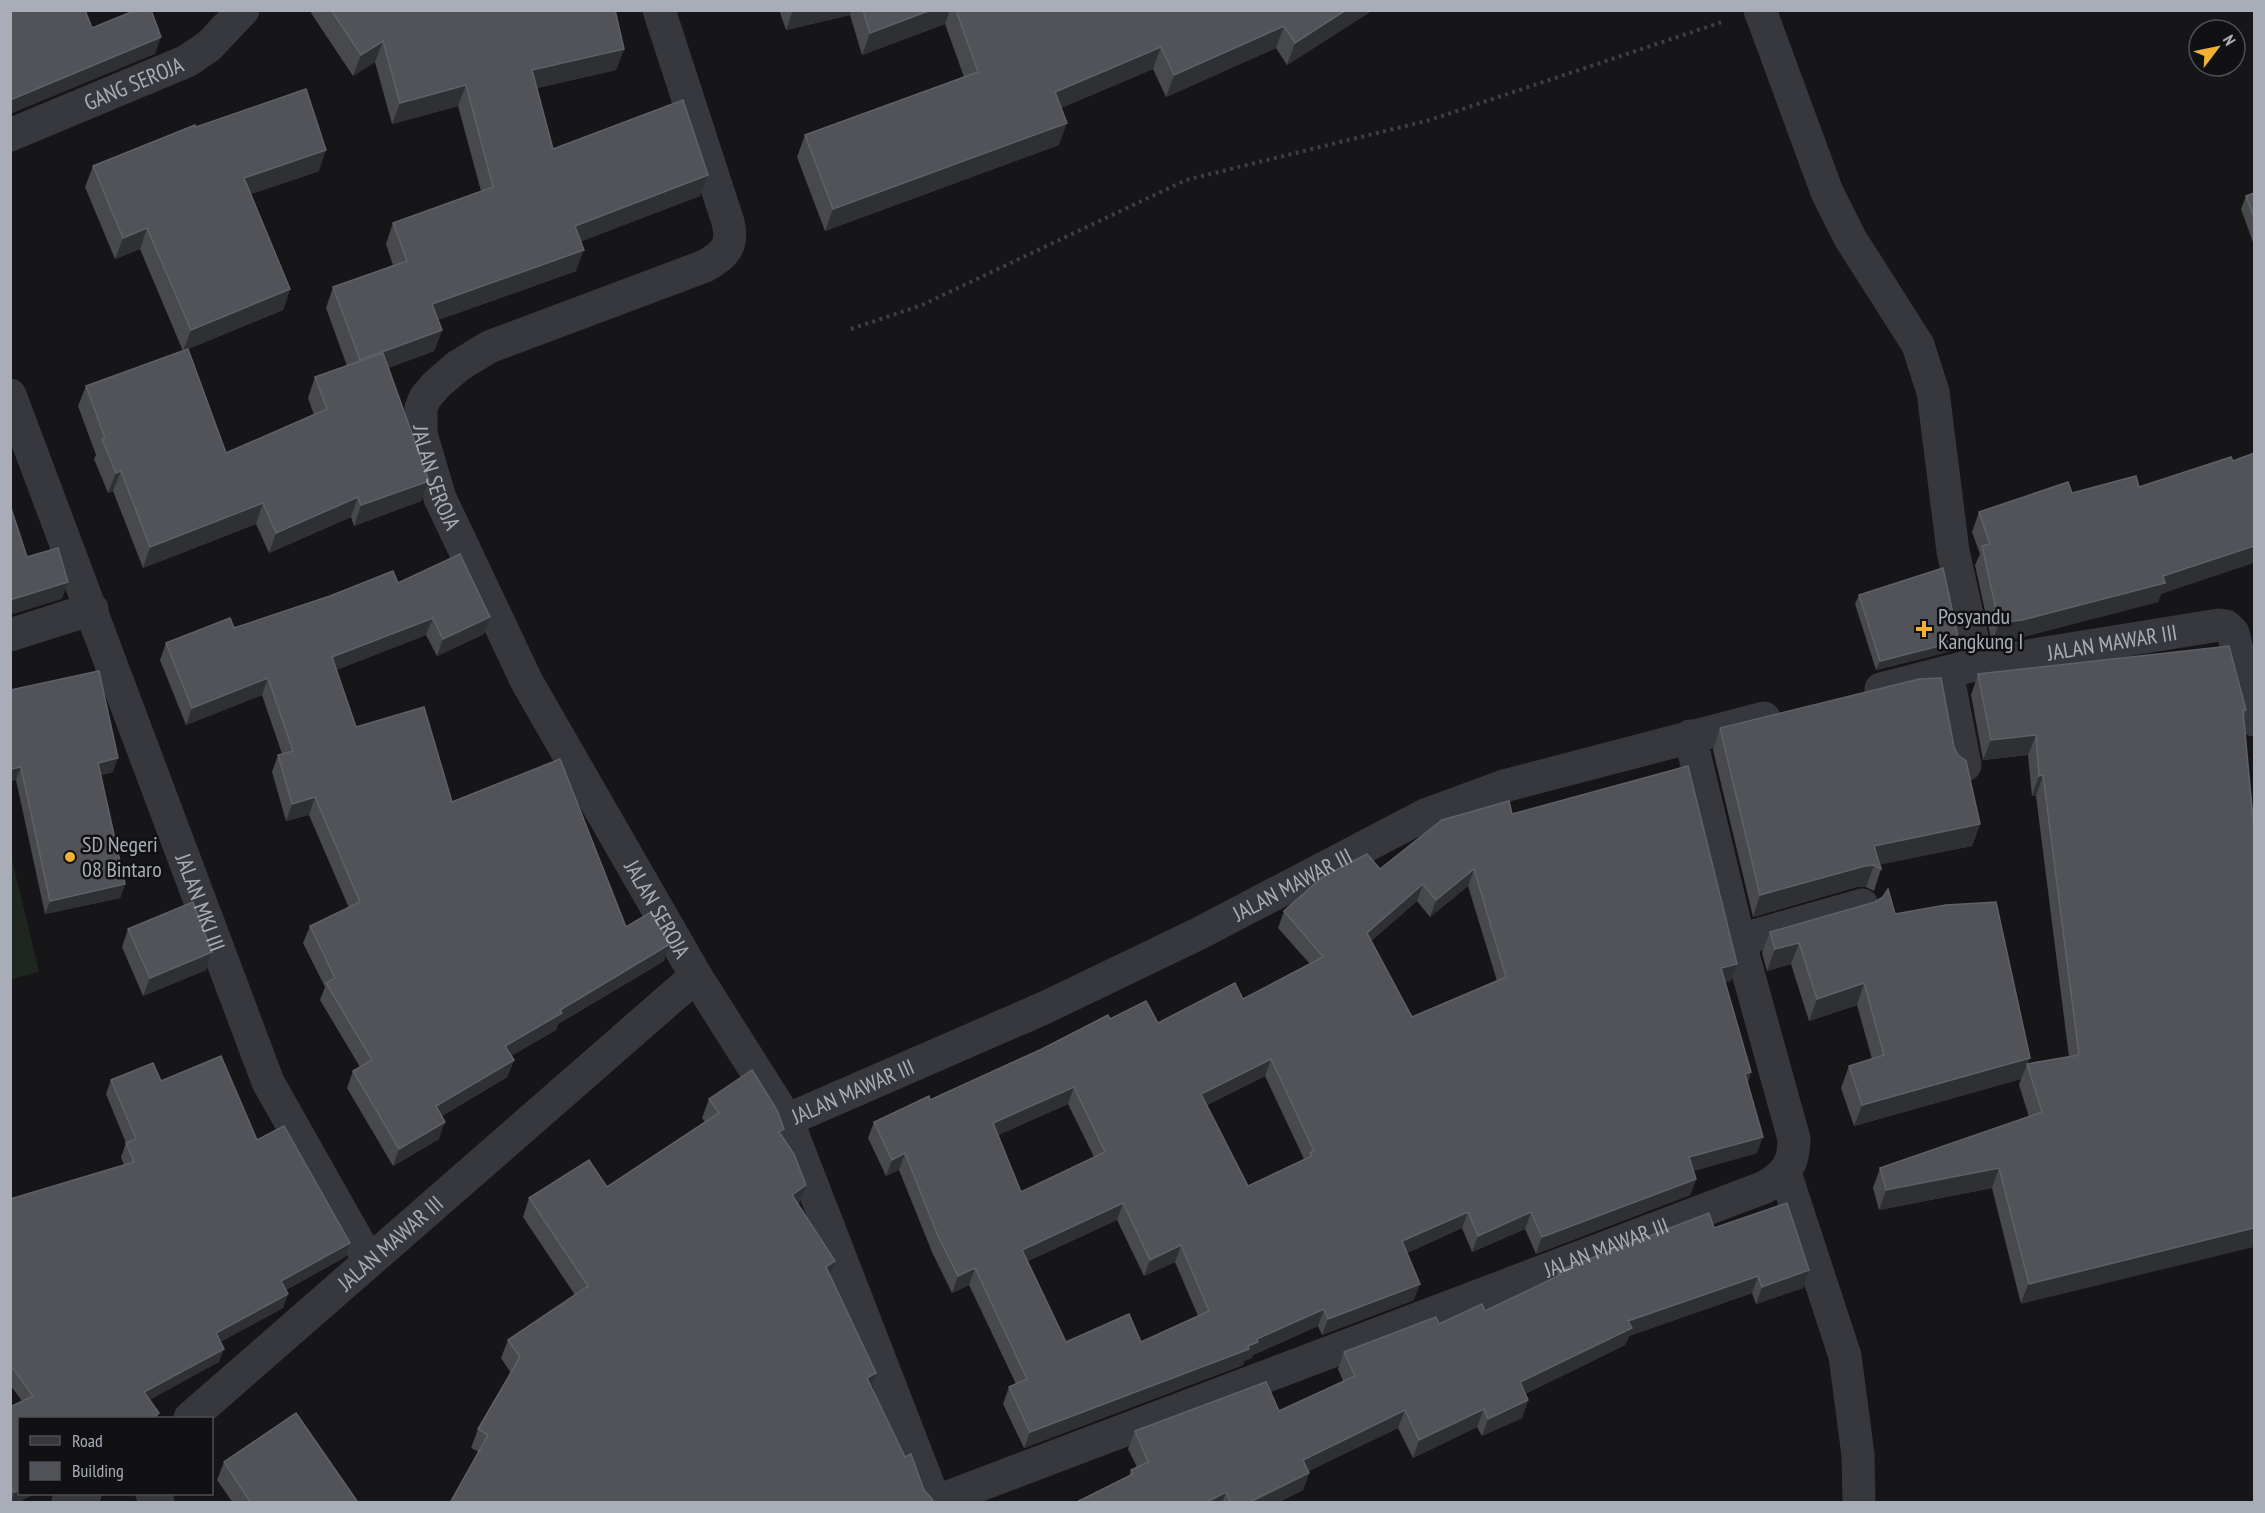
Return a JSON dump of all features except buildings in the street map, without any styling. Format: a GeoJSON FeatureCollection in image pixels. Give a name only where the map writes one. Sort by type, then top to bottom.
{"type":"FeatureCollection","features":[{"type":"Feature","properties":{"kind":"street","name":"GANG SEROJA"},"geometry":{"type":"LineString","coordinates":[[10,135],[187,61],[209,46],[243,10]]}},
{"type":"Feature","properties":{"kind":"street","name":"JALAN SEROJA"},"geometry":{"type":"LineString","coordinates":[[659,10],[728,222],[730,238],[727,248],[705,266],[489,347],[458,366],[425,398],[421,408],[421,434],[440,498],[527,682],[696,976]]}},
{"type":"Feature","properties":{"kind":"street"},"geometry":{"type":"LineString","coordinates":[[1747,14],[1850,238],[1918,345],[1926,365],[1933,392],[1953,551],[1978,664]]}},
{"type":"Feature","properties":{"kind":"street","name":"JALAN MKJ III"},"geometry":{"type":"LineString","coordinates":[[10,395],[268,1082],[369,1261]]}},
{"type":"Feature","properties":{"kind":"street"},"geometry":{"type":"LineString","coordinates":[[10,635],[92,609]]}},
{"type":"Feature","properties":{"kind":"street","name":"JALAN MAWAR III"},"geometry":{"type":"LineString","coordinates":[[1858,695],[1978,664],[2223,625],[2233,633],[2254,720]]}},
{"type":"Feature","properties":{"kind":"street"},"geometry":{"type":"LineString","coordinates":[[1947,672],[1965,765]]}},
{"type":"Feature","properties":{"kind":"street","name":"JALAN MAWAR III"},"geometry":{"type":"LineString","coordinates":[[192,1417],[696,976],[787,1120],[1055,1003],[1200,933],[1425,814],[1504,786],[1791,711]]}},
{"type":"Feature","properties":{"kind":"street"},"geometry":{"type":"LineString","coordinates":[[1690,736],[1739,940],[1794,1139],[1792,1160],[1785,1173],[1845,1356],[1858,1455],[1858,1503]]}},
{"type":"Feature","properties":{"kind":"street"},"geometry":{"type":"LineString","coordinates":[[1739,940],[1862,905]]}},
{"type":"Feature","properties":{"kind":"street"},"geometry":{"type":"LineString","coordinates":[[787,1120],[935,1503]]}},
{"type":"Feature","properties":{"kind":"street","name":"JALAN MAWAR III"},"geometry":{"type":"LineString","coordinates":[[935,1503],[1765,1187],[1785,1173]]}},
{"type":"Feature","properties":{"kind":"street"},"geometry":{"type":"LineString","coordinates":[[68,1503],[83,1495]]}},
{"type":"Feature","properties":{"kind":"path"},"geometry":{"type":"LineString","coordinates":[[851,329],[922,305],[1186,180],[1430,120],[1747,14]]}},
{"type":"Feature","properties":{"kind":"shaded area"},"geometry":{"type":"Polygon","coordinates":[[[11,855],[39,972],[10,979],[11,855]]]}},
{"type":"Feature","properties":{"kind":"place","name":"Posyandu Kangkung I"},"geometry":{"type":"Point","coordinates":[1924,629]}},
{"type":"Feature","properties":{"kind":"place","name":"SD Negeri 08 Bintaro"},"geometry":{"type":"Point","coordinates":[70,857]}}]}
